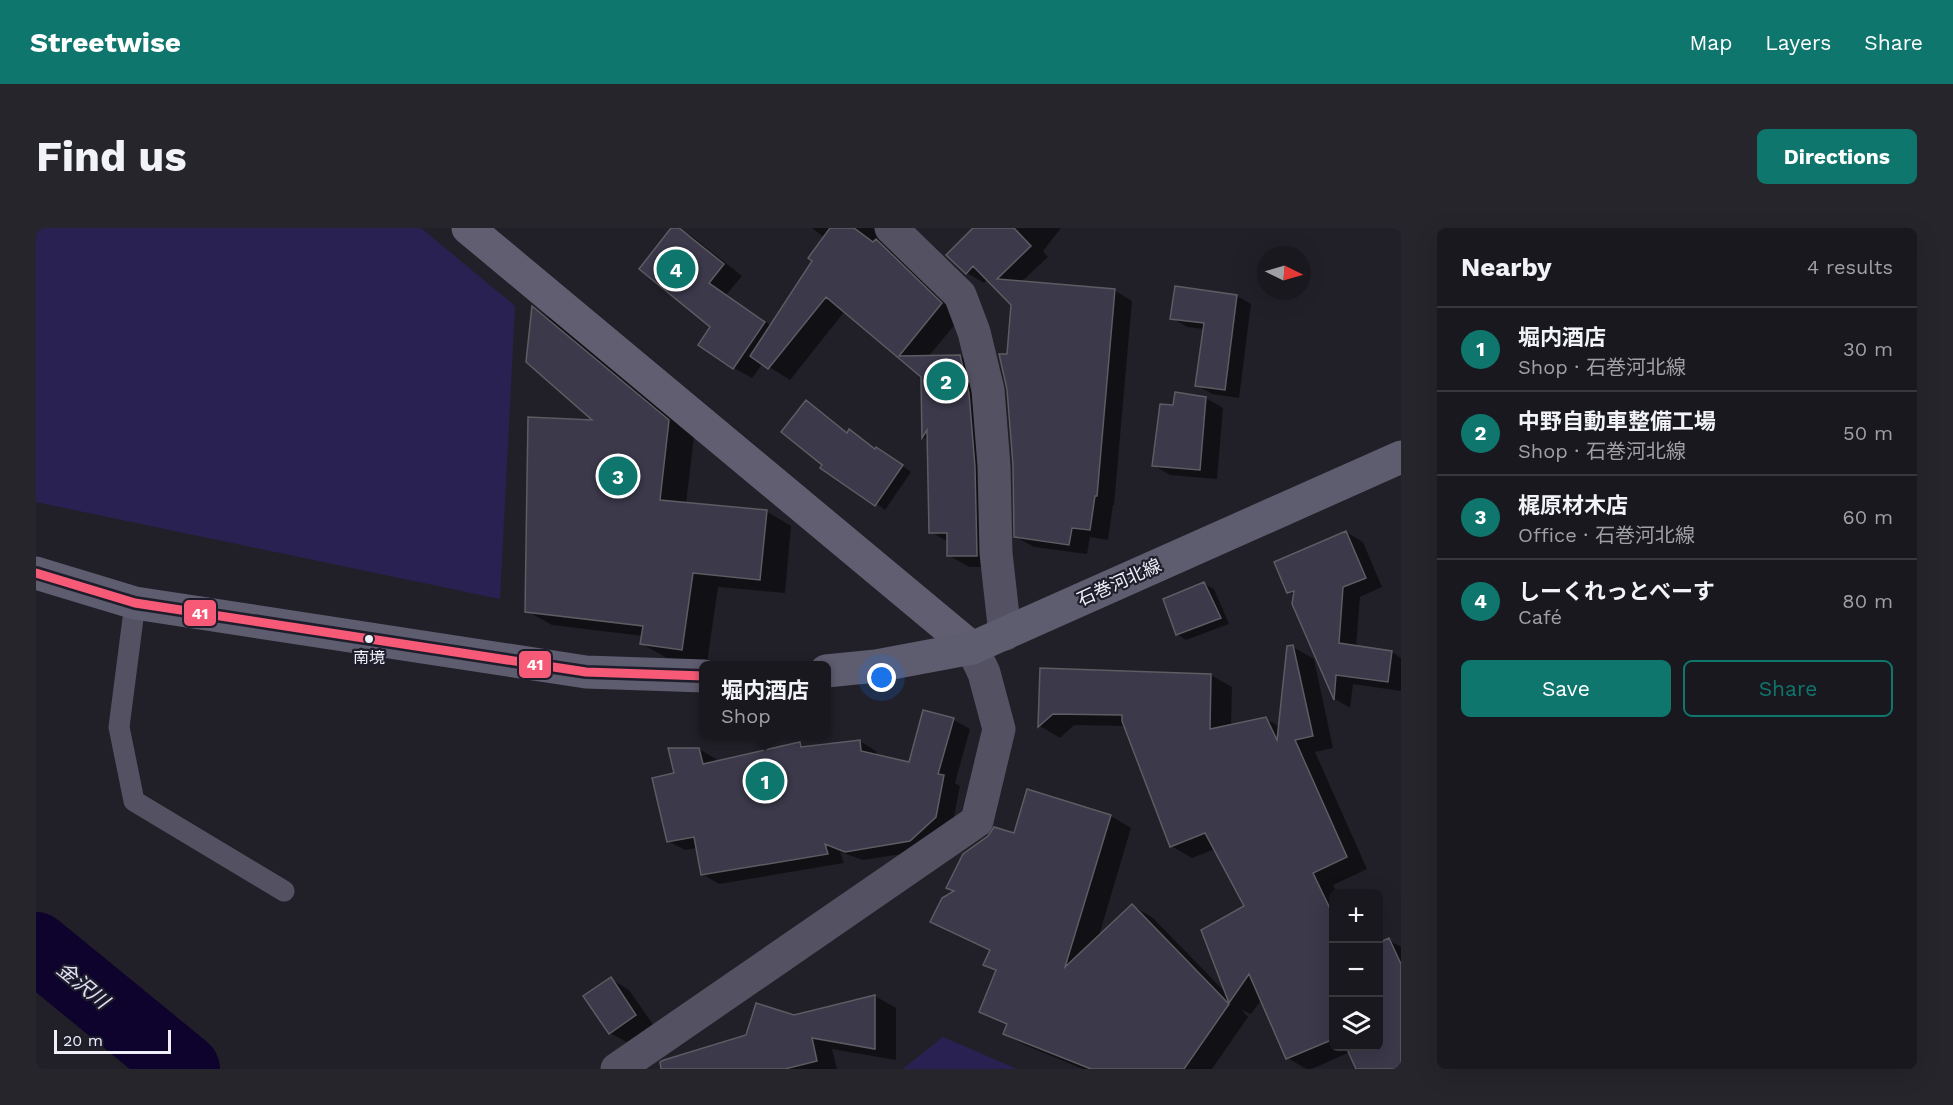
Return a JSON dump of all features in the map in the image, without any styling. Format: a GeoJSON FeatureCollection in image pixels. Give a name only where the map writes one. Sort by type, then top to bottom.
{"type":"FeatureCollection","features":[{"type":"Feature","properties":{"kind":"main road","name":"石巻河北線"},"geometry":{"type":"LineString","coordinates":[[831,671],[876,666],[972,648],[1401,457]]}},
{"type":"Feature","properties":{"kind":"main road"},"geometry":{"type":"LineString","coordinates":[[36,573],[135,603],[586,672],[699,676]]}},
{"type":"Feature","properties":{"kind":"street"},"geometry":{"type":"LineString","coordinates":[[468,228],[972,648],[984,673],[999,729],[977,821],[617,1069]]}},
{"type":"Feature","properties":{"kind":"street"},"geometry":{"type":"LineString","coordinates":[[891,228],[960,295],[974,332],[988,390],[994,466],[996,554],[1005,634]]}},
{"type":"Feature","properties":{"kind":"lane"},"geometry":{"type":"LineString","coordinates":[[135,603],[119,728],[134,801],[284,891]]}},
{"type":"Feature","properties":{"kind":"shaded area"},"geometry":{"type":"Polygon","coordinates":[[[36,228],[421,228],[515,306],[500,599],[36,502],[36,228]]]}},
{"type":"Feature","properties":{"kind":"shaded area"},"geometry":{"type":"Polygon","coordinates":[[[943,1037],[1017,1069],[903,1069],[943,1037]]]}},
{"type":"Feature","properties":{"kind":"building"},"geometry":{"type":"Polygon","coordinates":[[[671,228],[679,228],[724,264],[709,283],[765,322],[733,369],[698,345],[710,327],[639,269],[671,228]]]}},
{"type":"Feature","properties":{"kind":"building"},"geometry":{"type":"Polygon","coordinates":[[[830,228],[854,228],[873,242],[876,239],[942,303],[899,356],[960,355],[969,393],[975,467],[977,556],[947,556],[947,533],[929,533],[927,430],[922,438],[921,377],[826,297],[768,369],[750,356],[812,261],[808,258],[830,228]]]}},
{"type":"Feature","properties":{"kind":"building"},"geometry":{"type":"Polygon","coordinates":[[[973,228],[1014,228],[1031,246],[997,279],[1115,289],[1097,496],[1095,496],[1090,530],[1072,528],[1069,545],[1014,537],[1013,465],[1007,389],[999,354],[1007,354],[1011,305],[973,266],[966,274],[946,255],[973,228]]]}},
{"type":"Feature","properties":{"kind":"building"},"geometry":{"type":"Polygon","coordinates":[[[1175,286],[1237,295],[1225,390],[1195,386],[1204,323],[1170,319],[1175,286]]]}},
{"type":"Feature","properties":{"kind":"building"},"geometry":{"type":"Polygon","coordinates":[[[532,306],[669,420],[660,500],[767,510],[760,580],[693,573],[682,650],[640,644],[643,626],[525,612],[528,417],[592,420],[526,362],[532,306]]]}},
{"type":"Feature","properties":{"kind":"building"},"geometry":{"type":"Polygon","coordinates":[[[1175,392],[1206,397],[1200,470],[1152,466],[1160,404],[1173,405],[1175,392]]]}},
{"type":"Feature","properties":{"kind":"building"},"geometry":{"type":"Polygon","coordinates":[[[806,400],[847,433],[849,429],[875,449],[876,447],[903,465],[875,506],[820,468],[822,465],[781,432],[806,400]]]}},
{"type":"Feature","properties":{"kind":"building"},"geometry":{"type":"Polygon","coordinates":[[[1346,531],[1366,578],[1343,587],[1339,643],[1392,651],[1388,682],[1336,675],[1334,700],[1292,604],[1294,591],[1287,593],[1274,562],[1346,531]]]}},
{"type":"Feature","properties":{"kind":"building"},"geometry":{"type":"Polygon","coordinates":[[[1204,582],[1221,618],[1176,635],[1163,599],[1204,582]]]}},
{"type":"Feature","properties":{"kind":"building"},"geometry":{"type":"Polygon","coordinates":[[[1293,645],[1313,736],[1295,740],[1347,857],[1313,873],[1329,907],[1329,1041],[1286,1059],[1249,974],[1229,1003],[1201,930],[1244,906],[1205,833],[1170,847],[1122,721],[1122,715],[1053,714],[1038,727],[1040,668],[1211,674],[1210,729],[1266,717],[1277,740],[1287,646],[1293,645]]]}},
{"type":"Feature","properties":{"kind":"building"},"geometry":{"type":"Polygon","coordinates":[[[923,710],[954,718],[938,774],[944,775],[936,817],[910,841],[845,852],[825,844],[828,854],[701,875],[694,837],[667,842],[652,778],[674,773],[668,748],[699,748],[703,764],[800,742],[801,747],[860,740],[861,751],[909,762],[923,710]]]}},
{"type":"Feature","properties":{"kind":"building"},"geometry":{"type":"Polygon","coordinates":[[[1027,789],[1111,815],[1065,967],[1132,904],[1229,1004],[1184,1069],[1091,1069],[1003,1034],[1007,1024],[979,1012],[996,970],[983,965],[990,950],[930,922],[942,898],[954,891],[946,888],[963,854],[988,836],[994,827],[1014,833],[1027,789]]]}},
{"type":"Feature","properties":{"kind":"building"},"geometry":{"type":"Polygon","coordinates":[[[1389,938],[1401,964],[1401,1069],[1356,1069],[1348,1051],[1383,1051],[1383,941],[1389,938]]]}},
{"type":"Feature","properties":{"kind":"building"},"geometry":{"type":"Polygon","coordinates":[[[611,977],[636,1015],[609,1034],[583,996],[611,977]]]}},
{"type":"Feature","properties":{"kind":"building"},"geometry":{"type":"Polygon","coordinates":[[[875,995],[875,1049],[812,1038],[817,1061],[785,1069],[661,1069],[660,1062],[664,1060],[746,1035],[756,1003],[794,1015],[875,995]]]}},
{"type":"Feature","properties":{"kind":"waterway","name":"金沢川"},"geometry":{"type":"LineString","coordinates":[[36,947],[185,1069]]}},
{"type":"Feature","properties":{"kind":"transit line","name":"41"},"geometry":{"type":"LineString","coordinates":[[36,573],[135,603],[586,672],[699,676]]}},
{"type":"Feature","properties":{"kind":"place","name":"しーくれっとべーす"},"geometry":{"type":"Point","coordinates":[676,269]}},
{"type":"Feature","properties":{"kind":"place","name":"中野自動車整備工場"},"geometry":{"type":"Point","coordinates":[946,381]}},
{"type":"Feature","properties":{"kind":"place","name":"梶原材木店"},"geometry":{"type":"Point","coordinates":[618,476]}},
{"type":"Feature","properties":{"kind":"place","name":"南境"},"geometry":{"type":"Point","coordinates":[369,639]}},
{"type":"Feature","properties":{"kind":"place","name":"堀内酒店"},"geometry":{"type":"Point","coordinates":[765,781]}}]}
